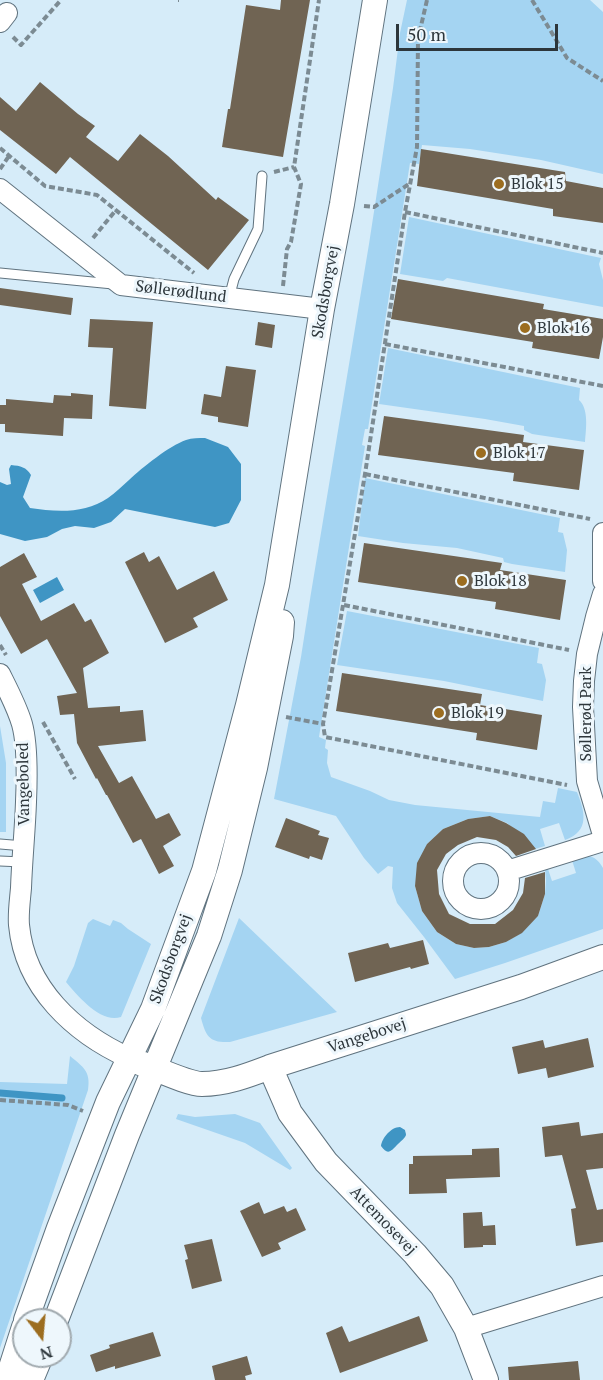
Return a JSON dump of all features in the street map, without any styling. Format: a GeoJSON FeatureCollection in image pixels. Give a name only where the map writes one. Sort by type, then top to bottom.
{"type":"FeatureCollection","features":[{"type":"Feature","properties":{"kind":"street","name":"Skodsborgvej"},"geometry":{"type":"LineString","coordinates":[[30,1308],[108,1102],[153,1009],[204,871],[248,705],[277,585],[375,0]]}},
{"type":"Feature","properties":{"kind":"street","name":"Søllerødlund"},"geometry":{"type":"LineString","coordinates":[[0,189],[121,285],[322,309]]}},
{"type":"Feature","properties":{"kind":"street"},"geometry":{"type":"LineString","coordinates":[[597,526],[603,581]]}},
{"type":"Feature","properties":{"kind":"street","name":"Skodsborgvej"},"geometry":{"type":"LineString","coordinates":[[61,1308],[127,1135],[209,936],[230,870],[255,768],[281,636],[282,598],[277,585]]}},
{"type":"Feature","properties":{"kind":"street","name":"Søllerød Park"},"geometry":{"type":"LineString","coordinates":[[603,594],[587,654],[583,707],[587,781],[603,835]]}},
{"type":"Feature","properties":{"kind":"street","name":"Vangeboled"},"geometry":{"type":"LineString","coordinates":[[3,686],[22,725],[25,753],[27,784],[19,924],[25,956],[35,979],[64,1016],[103,1044],[129,1059]]}},
{"type":"Feature","properties":{"kind":"street"},"geometry":{"type":"LineString","coordinates":[[507,871],[603,841]]}},
{"type":"Feature","properties":{"kind":"street","name":"Vangebovej"},"geometry":{"type":"LineString","coordinates":[[129,1059],[201,1084],[227,1081],[521,987],[603,957]]}},
{"type":"Feature","properties":{"kind":"street","name":"Attemosevej"},"geometry":{"type":"LineString","coordinates":[[270,1067],[290,1113],[326,1162],[442,1286],[466,1328],[486,1380]]}},
{"type":"Feature","properties":{"kind":"street"},"geometry":{"type":"LineString","coordinates":[[466,1328],[603,1286]]}},
{"type":"Feature","properties":{"kind":"street"},"geometry":{"type":"LineString","coordinates":[[7,1380],[12,1364]]}},
{"type":"Feature","properties":{"kind":"lane"},"geometry":{"type":"LineString","coordinates":[[229,298],[234,279],[258,229],[262,176]]}},
{"type":"Feature","properties":{"kind":"lane"},"geometry":{"type":"LineString","coordinates":[[0,273],[121,285]]}},
{"type":"Feature","properties":{"kind":"lane"},"geometry":{"type":"LineString","coordinates":[[0,844],[23,854]]}},
{"type":"Feature","properties":{"kind":"lane"},"geometry":{"type":"LineString","coordinates":[[0,861],[23,854]]}},
{"type":"Feature","properties":{"kind":"path"},"geometry":{"type":"LineString","coordinates":[[5,22],[21,45],[62,0]]}},
{"type":"Feature","properties":{"kind":"path"},"geometry":{"type":"LineString","coordinates":[[282,304],[287,249],[291,242],[301,184],[294,167],[320,0]]}},
{"type":"Feature","properties":{"kind":"path"},"geometry":{"type":"LineString","coordinates":[[427,0],[418,39],[417,147],[323,724],[325,736],[589,789]]}},
{"type":"Feature","properties":{"kind":"path"},"geometry":{"type":"LineString","coordinates":[[532,0],[567,58],[603,81]]}},
{"type":"Feature","properties":{"kind":"path"},"geometry":{"type":"LineString","coordinates":[[0,148],[45,186],[97,195],[195,273]]}},
{"type":"Feature","properties":{"kind":"path"},"geometry":{"type":"LineString","coordinates":[[0,169],[9,156]]}},
{"type":"Feature","properties":{"kind":"path"},"geometry":{"type":"LineString","coordinates":[[342,204],[374,207],[410,184]]}},
{"type":"Feature","properties":{"kind":"path"},"geometry":{"type":"LineString","coordinates":[[81,253],[116,210]]}},
{"type":"Feature","properties":{"kind":"path"},"geometry":{"type":"LineString","coordinates":[[405,212],[603,253]]}},
{"type":"Feature","properties":{"kind":"path"},"geometry":{"type":"LineString","coordinates":[[385,344],[603,386]]}},
{"type":"Feature","properties":{"kind":"path"},"geometry":{"type":"LineString","coordinates":[[365,474],[597,526]]}},
{"type":"Feature","properties":{"kind":"path"},"geometry":{"type":"LineString","coordinates":[[344,605],[587,654]]}},
{"type":"Feature","properties":{"kind":"path"},"geometry":{"type":"LineString","coordinates":[[266,713],[323,724]]}},
{"type":"Feature","properties":{"kind":"path"},"geometry":{"type":"LineString","coordinates":[[0,1100],[68,1105],[83,1112]]}},
{"type":"Feature","properties":{"kind":"shaded area"},"geometry":{"type":"Polygon","coordinates":[[[407,0],[590,0],[603,12],[603,174],[541,160],[470,149],[422,145],[419,164],[410,163],[368,429],[365,429],[362,445],[365,446],[319,737],[326,740],[327,763],[331,777],[389,800],[415,805],[540,817],[543,801],[555,803],[558,788],[577,792],[582,807],[582,826],[579,832],[565,840],[559,823],[540,829],[545,846],[535,849],[507,823],[490,816],[468,819],[443,829],[427,844],[415,886],[422,911],[437,932],[456,944],[474,948],[489,947],[506,942],[521,933],[538,916],[545,894],[545,869],[548,869],[552,881],[576,873],[571,857],[586,856],[593,857],[603,868],[603,929],[455,979],[397,903],[392,888],[393,867],[388,866],[378,874],[364,858],[336,816],[274,799],[301,657],[407,0]]]}},
{"type":"Feature","properties":{"kind":"shaded area"},"geometry":{"type":"Polygon","coordinates":[[[409,217],[601,258],[599,264],[603,280],[603,307],[447,278],[443,281],[400,274],[409,217]]]}},
{"type":"Feature","properties":{"kind":"shaded area"},"geometry":{"type":"Polygon","coordinates":[[[388,348],[580,388],[579,400],[586,420],[585,442],[532,434],[524,430],[524,426],[379,404],[388,348]]]}},
{"type":"Feature","properties":{"kind":"shaded area"},"geometry":{"type":"Polygon","coordinates":[[[205,438],[228,447],[241,464],[241,500],[229,523],[215,527],[125,509],[111,522],[94,528],[75,526],[62,529],[47,537],[25,541],[0,534],[0,482],[11,484],[9,469],[11,465],[23,467],[31,475],[23,497],[30,508],[70,511],[90,507],[108,498],[149,463],[179,443],[188,439],[205,438]]]}},
{"type":"Feature","properties":{"kind":"shaded area"},"geometry":{"type":"Polygon","coordinates":[[[365,478],[560,518],[558,532],[563,533],[567,550],[565,572],[512,564],[504,562],[503,558],[457,548],[358,536],[365,478]]]}},
{"type":"Feature","properties":{"kind":"shaded area"},"geometry":{"type":"Polygon","coordinates":[[[57,577],[64,590],[40,603],[33,590],[57,577]]]}},
{"type":"Feature","properties":{"kind":"shaded area"},"geometry":{"type":"Polygon","coordinates":[[[347,611],[539,648],[537,663],[542,664],[546,680],[543,701],[444,681],[337,665],[347,611]]]}},
{"type":"Feature","properties":{"kind":"shaded area"},"geometry":{"type":"Polygon","coordinates":[[[0,726],[6,763],[6,832],[0,832],[0,726]]]}},
{"type":"Feature","properties":{"kind":"shaded area"},"geometry":{"type":"Polygon","coordinates":[[[239,918],[337,1012],[230,1042],[210,1038],[201,1018],[239,918]]]}},
{"type":"Feature","properties":{"kind":"shaded area"},"geometry":{"type":"Polygon","coordinates":[[[93,919],[110,926],[113,920],[121,923],[151,944],[121,1017],[113,1018],[98,1013],[83,1001],[66,982],[74,966],[88,923],[93,919]]]}},
{"type":"Feature","properties":{"kind":"shaded area"},"geometry":{"type":"Polygon","coordinates":[[[70,1056],[87,1074],[88,1090],[0,1348],[0,1082],[67,1084],[70,1056]]]}},
{"type":"Feature","properties":{"kind":"shaded area"},"geometry":{"type":"Polygon","coordinates":[[[178,1114],[195,1117],[235,1114],[260,1123],[292,1168],[290,1170],[245,1143],[176,1119],[178,1114]]]}},
{"type":"Feature","properties":{"kind":"shaded area"},"geometry":{"type":"Polygon","coordinates":[[[400,1127],[405,1130],[405,1136],[391,1150],[386,1151],[381,1146],[383,1140],[390,1131],[400,1127]]]}},
{"type":"Feature","properties":{"kind":"building"},"geometry":{"type":"Polygon","coordinates":[[[281,0],[310,0],[283,157],[222,147],[246,5],[280,10],[281,0]]]}},
{"type":"Feature","properties":{"kind":"building"},"geometry":{"type":"Polygon","coordinates":[[[40,82],[95,126],[86,137],[118,161],[140,134],[216,200],[218,197],[249,220],[208,270],[70,157],[56,174],[0,130],[0,97],[16,111],[40,82]]]}},
{"type":"Feature","properties":{"kind":"building","name":"Blok 15"},"geometry":{"type":"Polygon","coordinates":[[[421,149],[565,172],[566,181],[603,188],[603,223],[553,216],[553,209],[417,186],[421,149]]]}},
{"type":"Feature","properties":{"kind":"building","name":"Blok 16"},"geometry":{"type":"Polygon","coordinates":[[[398,279],[544,304],[543,309],[603,319],[599,359],[532,348],[533,342],[391,319],[398,279]]]}},
{"type":"Feature","properties":{"kind":"building"},"geometry":{"type":"Polygon","coordinates":[[[0,288],[73,298],[71,315],[0,305],[0,288]]]}},
{"type":"Feature","properties":{"kind":"building"},"geometry":{"type":"Polygon","coordinates":[[[90,319],[153,322],[146,409],[109,406],[113,348],[88,347],[90,319]]]}},
{"type":"Feature","properties":{"kind":"building"},"geometry":{"type":"Polygon","coordinates":[[[258,322],[275,325],[272,348],[255,345],[258,322]]]}},
{"type":"Feature","properties":{"kind":"building"},"geometry":{"type":"Polygon","coordinates":[[[226,366],[256,370],[248,427],[218,422],[218,417],[201,414],[204,394],[221,397],[226,366]]]}},
{"type":"Feature","properties":{"kind":"building"},"geometry":{"type":"Polygon","coordinates":[[[71,393],[93,395],[92,419],[64,418],[63,436],[5,432],[5,424],[0,424],[0,405],[6,405],[6,399],[53,403],[54,395],[71,396],[71,393]]]}},
{"type":"Feature","properties":{"kind":"building","name":"Blok 17"},"geometry":{"type":"Polygon","coordinates":[[[384,416],[524,435],[523,442],[584,450],[579,490],[513,481],[514,473],[378,455],[384,416]]]}},
{"type":"Feature","properties":{"kind":"building","name":"Blok 18"},"geometry":{"type":"Polygon","coordinates":[[[364,543],[502,563],[500,570],[566,580],[560,620],[495,609],[496,602],[358,582],[364,543]]]}},
{"type":"Feature","properties":{"kind":"building"},"geometry":{"type":"Polygon","coordinates":[[[144,552],[149,562],[159,556],[177,590],[214,571],[228,600],[193,618],[198,627],[165,643],[125,562],[144,552]]]}},
{"type":"Feature","properties":{"kind":"building"},"geometry":{"type":"Polygon","coordinates":[[[24,553],[37,577],[22,584],[41,621],[74,603],[85,622],[91,619],[109,653],[83,668],[88,708],[120,706],[120,712],[143,710],[146,741],[98,746],[119,783],[132,776],[156,819],[169,813],[181,835],[163,846],[174,866],[159,874],[141,839],[133,843],[96,779],[77,743],[74,714],[60,715],[57,696],[77,693],[47,639],[21,654],[0,616],[0,567],[24,553]]]}},
{"type":"Feature","properties":{"kind":"building","name":"Blok 19"},"geometry":{"type":"Polygon","coordinates":[[[342,673],[482,694],[480,705],[542,715],[537,750],[476,740],[477,733],[336,711],[342,673]]]}},
{"type":"Feature","properties":{"kind":"building"},"geometry":{"type":"Polygon","coordinates":[[[490,816],[524,834],[536,849],[516,856],[508,847],[496,840],[477,837],[458,845],[446,854],[437,870],[439,894],[449,914],[470,924],[495,924],[513,910],[523,893],[525,878],[545,872],[545,894],[538,916],[522,933],[506,942],[474,948],[456,944],[437,932],[422,911],[415,886],[417,863],[427,844],[443,829],[468,819],[490,816]]]}},
{"type":"Feature","properties":{"kind":"building"},"geometry":{"type":"Polygon","coordinates":[[[286,818],[320,831],[318,835],[329,838],[322,860],[310,856],[309,859],[275,847],[286,818]]]}},
{"type":"Feature","properties":{"kind":"building"},"geometry":{"type":"Polygon","coordinates":[[[423,940],[429,964],[355,982],[348,953],[388,943],[390,948],[423,940]]]}},
{"type":"Feature","properties":{"kind":"building"},"geometry":{"type":"Polygon","coordinates":[[[588,1038],[594,1067],[548,1078],[546,1068],[518,1074],[512,1047],[543,1040],[545,1048],[588,1038]]]}},
{"type":"Feature","properties":{"kind":"building"},"geometry":{"type":"Polygon","coordinates":[[[579,1122],[581,1136],[603,1133],[603,1168],[586,1170],[597,1210],[603,1209],[603,1242],[576,1246],[571,1209],[576,1208],[562,1155],[545,1157],[542,1127],[579,1122]]]}},
{"type":"Feature","properties":{"kind":"building"},"geometry":{"type":"Polygon","coordinates":[[[499,1148],[500,1177],[446,1179],[447,1193],[409,1194],[409,1164],[413,1164],[413,1156],[472,1155],[472,1149],[499,1148]]]}},
{"type":"Feature","properties":{"kind":"building"},"geometry":{"type":"Polygon","coordinates":[[[259,1202],[264,1214],[284,1206],[287,1212],[296,1208],[306,1230],[278,1243],[281,1249],[262,1257],[240,1211],[259,1202]]]}},
{"type":"Feature","properties":{"kind":"building"},"geometry":{"type":"Polygon","coordinates":[[[482,1212],[483,1226],[495,1225],[496,1245],[464,1248],[463,1213],[482,1212]]]}},
{"type":"Feature","properties":{"kind":"building"},"geometry":{"type":"Polygon","coordinates":[[[212,1239],[222,1281],[192,1289],[184,1245],[212,1239]]]}},
{"type":"Feature","properties":{"kind":"building"},"geometry":{"type":"Polygon","coordinates":[[[419,1316],[428,1341],[340,1373],[326,1333],[342,1326],[349,1342],[419,1316]]]}},
{"type":"Feature","properties":{"kind":"building"},"geometry":{"type":"Polygon","coordinates":[[[153,1332],[161,1356],[96,1372],[90,1355],[110,1348],[109,1345],[153,1332]]]}},
{"type":"Feature","properties":{"kind":"building"},"geometry":{"type":"Polygon","coordinates":[[[247,1356],[252,1374],[245,1376],[246,1380],[215,1380],[212,1366],[247,1356]]]}},
{"type":"Feature","properties":{"kind":"building"},"geometry":{"type":"Polygon","coordinates":[[[578,1361],[580,1380],[509,1380],[508,1367],[578,1361]]]}},
{"type":"Feature","properties":{"kind":"waterway"},"geometry":{"type":"LineString","coordinates":[[0,1093],[62,1098]]}},
{"type":"Feature","properties":{"kind":"place","name":"Blok 15"},"geometry":{"type":"Point","coordinates":[499,184]}},
{"type":"Feature","properties":{"kind":"place","name":"Blok 16"},"geometry":{"type":"Point","coordinates":[525,328]}},
{"type":"Feature","properties":{"kind":"place","name":"Blok 17"},"geometry":{"type":"Point","coordinates":[481,453]}},
{"type":"Feature","properties":{"kind":"place","name":"Blok 18"},"geometry":{"type":"Point","coordinates":[462,581]}},
{"type":"Feature","properties":{"kind":"place","name":"Blok 19"},"geometry":{"type":"Point","coordinates":[439,713]}}]}
